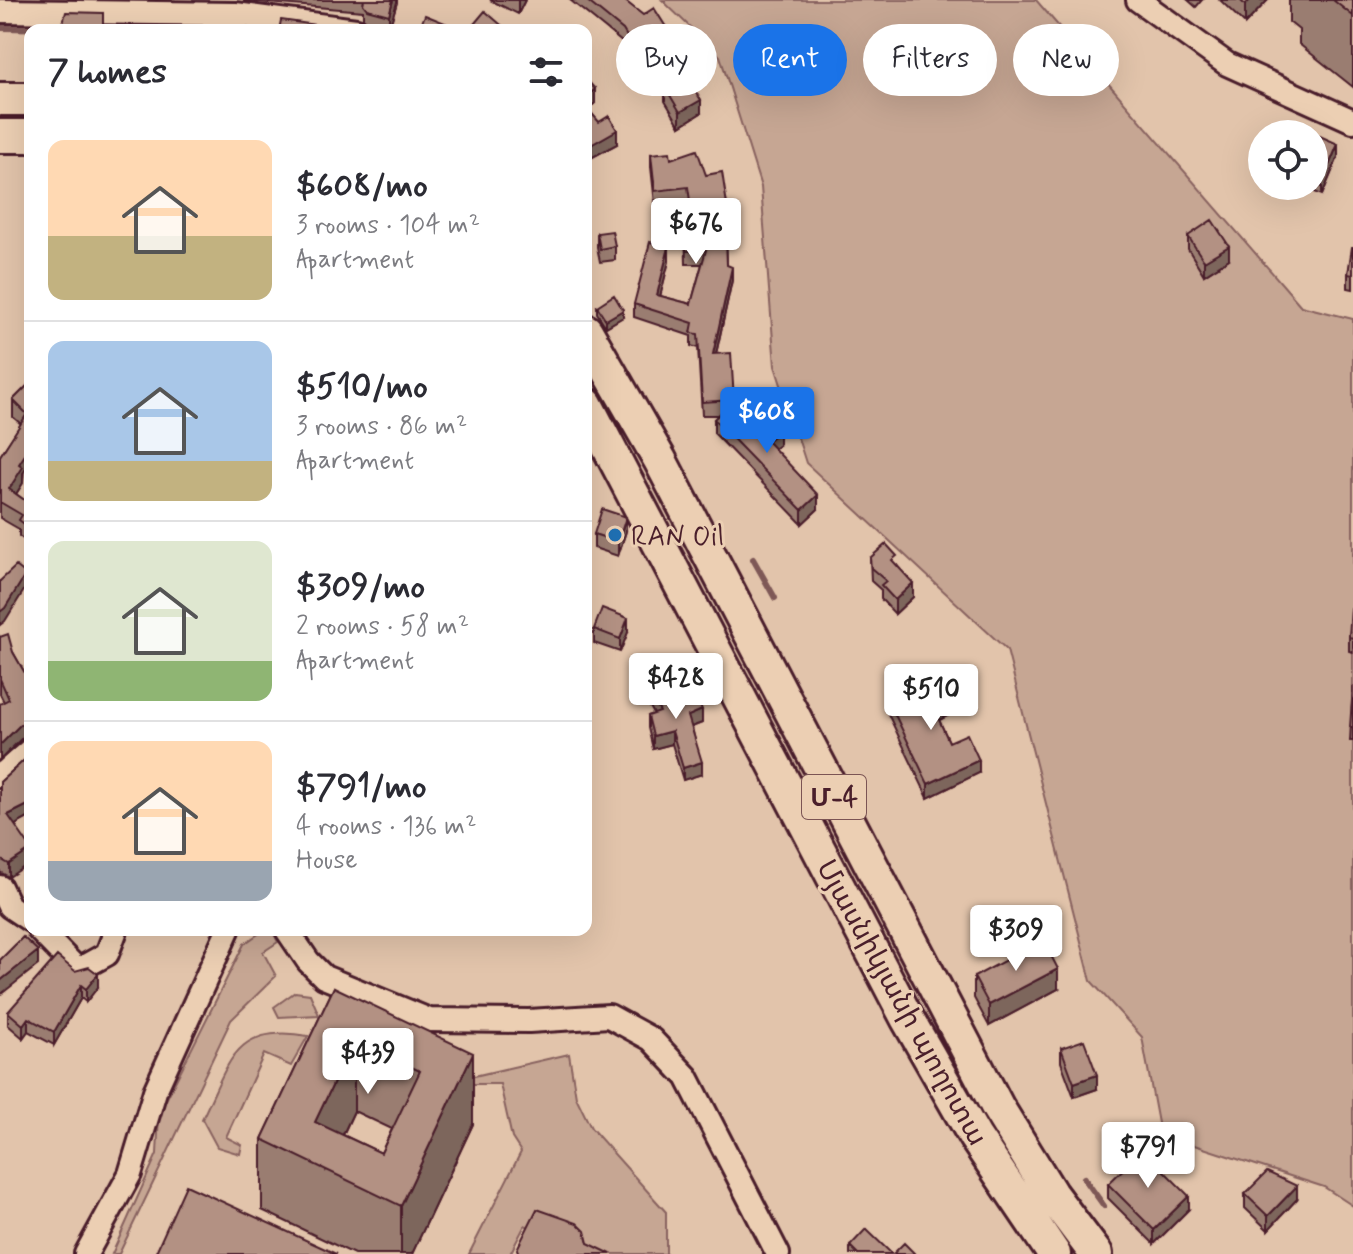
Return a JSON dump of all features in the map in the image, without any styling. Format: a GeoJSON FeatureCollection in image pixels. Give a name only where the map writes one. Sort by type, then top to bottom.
{"type":"FeatureCollection","features":[{"type":"Feature","properties":{"kind":"highway"},"geometry":{"type":"LineString","coordinates":[[0,99],[24,99]]}},
{"type":"Feature","properties":{"kind":"highway"},"geometry":{"type":"LineString","coordinates":[[0,136],[24,136]]}},
{"type":"Feature","properties":{"kind":"highway","name":"Մյասնիկյանի պողոտա"},"geometry":{"type":"LineString","coordinates":[[592,341],[632,407],[998,1108],[1051,1194],[1096,1254]]}},
{"type":"Feature","properties":{"kind":"highway","name":"Մյասնիկյանի պողոտա"},"geometry":{"type":"LineString","coordinates":[[592,415],[907,1018],[975,1137],[1054,1254]]}},
{"type":"Feature","properties":{"kind":"street"},"geometry":{"type":"LineString","coordinates":[[1138,0],[1227,64],[1353,121]]}},
{"type":"Feature","properties":{"kind":"street"},"geometry":{"type":"LineString","coordinates":[[0,11],[235,14],[311,24]]}},
{"type":"Feature","properties":{"kind":"street"},"geometry":{"type":"LineString","coordinates":[[0,776],[24,755]]}},
{"type":"Feature","properties":{"kind":"street"},"geometry":{"type":"LineString","coordinates":[[3,903],[24,916]]}},
{"type":"Feature","properties":{"kind":"street"},"geometry":{"type":"LineString","coordinates":[[45,936],[78,970],[107,954],[114,936]]}},
{"type":"Feature","properties":{"kind":"street"},"geometry":{"type":"LineString","coordinates":[[86,1254],[130,1174],[155,1091],[225,936]]}},
{"type":"Feature","properties":{"kind":"street"},"geometry":{"type":"LineString","coordinates":[[291,936],[308,961],[324,977],[429,1020],[529,1021],[609,1016],[651,1039],[687,1077],[778,1254]]}},
{"type":"Feature","properties":{"kind":"shaded area"},"geometry":{"type":"Polygon","coordinates":[[[662,0],[1036,0],[1057,24],[1013,24],[1013,96],[1119,96],[1301,306],[1353,319],[1353,1206],[1324,1187],[1160,1134],[1142,1037],[1091,981],[1007,650],[806,463],[775,366],[761,187],[717,53],[717,24],[687,24],[662,0]]]}},
{"type":"Feature","properties":{"kind":"shaded area"},"geometry":{"type":"Polygon","coordinates":[[[255,936],[275,936],[278,942],[263,952],[276,976],[231,1020],[119,1254],[112,1254],[157,1154],[159,1114],[244,944],[255,936]]]}},
{"type":"Feature","properties":{"kind":"shaded area"},"geometry":{"type":"Polygon","coordinates":[[[295,992],[310,994],[319,1015],[279,1017],[274,1007],[295,992]]]}},
{"type":"Feature","properties":{"kind":"shaded area"},"geometry":{"type":"Polygon","coordinates":[[[283,1033],[308,1036],[291,1066],[264,1054],[226,1137],[242,1145],[240,1154],[217,1147],[202,1119],[237,1052],[264,1035],[283,1033]]]}},
{"type":"Feature","properties":{"kind":"shaded area"},"geometry":{"type":"Polygon","coordinates":[[[569,1054],[576,1097],[591,1128],[666,1212],[666,1254],[586,1254],[525,1225],[510,1254],[469,1254],[521,1152],[512,1138],[500,1084],[455,1084],[453,1081],[569,1054]]]}},
{"type":"Feature","properties":{"kind":"building"},"geometry":{"type":"Polygon","coordinates":[[[364,0],[393,0],[389,15],[367,9],[364,0]]]}},
{"type":"Feature","properties":{"kind":"building"},"geometry":{"type":"Polygon","coordinates":[[[586,0],[624,0],[643,15],[654,8],[664,24],[616,24],[586,0]]]}},
{"type":"Feature","properties":{"kind":"building"},"geometry":{"type":"Polygon","coordinates":[[[1333,0],[1353,0],[1353,16],[1333,0]]]}},
{"type":"Feature","properties":{"kind":"building"},"geometry":{"type":"Polygon","coordinates":[[[485,11],[500,24],[474,24],[485,11]]]}},
{"type":"Feature","properties":{"kind":"building"},"geometry":{"type":"Polygon","coordinates":[[[66,12],[103,13],[103,24],[63,24],[66,12]]]}},
{"type":"Feature","properties":{"kind":"building"},"geometry":{"type":"Polygon","coordinates":[[[425,15],[448,24],[421,24],[425,15]]]}},
{"type":"Feature","properties":{"kind":"building"},"geometry":{"type":"Polygon","coordinates":[[[281,20],[309,24],[280,24],[281,20]]]}},
{"type":"Feature","properties":{"kind":"building"},"geometry":{"type":"Polygon","coordinates":[[[670,96],[698,96],[701,100],[680,112],[670,96]]]}},
{"type":"Feature","properties":{"kind":"building"},"geometry":{"type":"Polygon","coordinates":[[[592,114],[599,122],[609,116],[617,130],[592,144],[592,114]]]}},
{"type":"Feature","properties":{"kind":"building"},"geometry":{"type":"Polygon","coordinates":[[[1328,140],[1338,144],[1328,168],[1328,140]]]}},
{"type":"Feature","properties":{"kind":"building"},"geometry":{"type":"Polygon","coordinates":[[[697,150],[706,175],[722,172],[728,211],[725,211],[727,265],[732,267],[713,354],[731,353],[734,400],[702,402],[698,334],[691,333],[693,323],[634,304],[650,242],[669,247],[657,295],[691,304],[706,250],[686,251],[685,221],[693,221],[688,187],[655,191],[651,154],[670,152],[671,159],[697,150]]]}},
{"type":"Feature","properties":{"kind":"building"},"geometry":{"type":"Polygon","coordinates":[[[1212,220],[1229,246],[1204,261],[1188,236],[1212,220]]]}},
{"type":"Feature","properties":{"kind":"building"},"geometry":{"type":"Polygon","coordinates":[[[612,231],[615,246],[600,249],[597,233],[612,231]]]}},
{"type":"Feature","properties":{"kind":"building"},"geometry":{"type":"Polygon","coordinates":[[[1353,247],[1353,275],[1348,274],[1353,247]]]}},
{"type":"Feature","properties":{"kind":"building"},"geometry":{"type":"Polygon","coordinates":[[[614,295],[623,310],[606,320],[597,306],[614,295]]]}},
{"type":"Feature","properties":{"kind":"building"},"geometry":{"type":"Polygon","coordinates":[[[24,389],[24,411],[13,400],[24,389]]]}},
{"type":"Feature","properties":{"kind":"building"},"geometry":{"type":"Polygon","coordinates":[[[730,404],[753,431],[768,418],[779,431],[767,441],[818,495],[802,510],[714,419],[730,404]]]}},
{"type":"Feature","properties":{"kind":"building"},"geometry":{"type":"Polygon","coordinates":[[[24,419],[24,456],[19,464],[23,467],[9,489],[24,500],[24,524],[19,520],[22,515],[0,502],[0,456],[24,419]]]}},
{"type":"Feature","properties":{"kind":"building"},"geometry":{"type":"Polygon","coordinates":[[[602,509],[626,517],[618,542],[594,534],[602,509]]]}},
{"type":"Feature","properties":{"kind":"building"},"geometry":{"type":"Polygon","coordinates":[[[886,544],[897,556],[892,560],[913,583],[895,600],[881,585],[886,581],[871,568],[870,558],[886,544]]]}},
{"type":"Feature","properties":{"kind":"building"},"geometry":{"type":"Polygon","coordinates":[[[16,566],[24,572],[24,577],[0,612],[0,581],[16,566]]]}},
{"type":"Feature","properties":{"kind":"building"},"geometry":{"type":"Polygon","coordinates":[[[602,608],[628,618],[620,639],[594,629],[602,608]]]}},
{"type":"Feature","properties":{"kind":"building"},"geometry":{"type":"Polygon","coordinates":[[[1353,608],[1353,638],[1349,637],[1353,608]]]}},
{"type":"Feature","properties":{"kind":"building"},"geometry":{"type":"Polygon","coordinates":[[[8,634],[13,652],[24,671],[24,723],[0,745],[0,704],[9,699],[0,679],[0,637],[8,634]]]}},
{"type":"Feature","properties":{"kind":"building"},"geometry":{"type":"Polygon","coordinates":[[[658,677],[671,701],[695,694],[702,710],[688,716],[702,762],[683,768],[672,731],[653,736],[648,716],[660,712],[645,685],[658,677]]]}},
{"type":"Feature","properties":{"kind":"building"},"geometry":{"type":"Polygon","coordinates":[[[937,677],[949,702],[934,709],[949,742],[967,734],[979,760],[928,784],[888,700],[937,677]]]}},
{"type":"Feature","properties":{"kind":"building"},"geometry":{"type":"Polygon","coordinates":[[[1353,686],[1353,727],[1350,727],[1353,686]]]}},
{"type":"Feature","properties":{"kind":"building"},"geometry":{"type":"Polygon","coordinates":[[[24,760],[24,807],[8,815],[24,838],[24,854],[9,864],[0,859],[0,782],[24,760]]]}},
{"type":"Feature","properties":{"kind":"building"},"geometry":{"type":"Polygon","coordinates":[[[23,937],[38,951],[0,981],[0,960],[23,937]]]}},
{"type":"Feature","properties":{"kind":"building"},"geometry":{"type":"Polygon","coordinates":[[[1043,940],[1058,969],[989,1005],[974,977],[1043,940]]]}},
{"type":"Feature","properties":{"kind":"building"},"geometry":{"type":"Polygon","coordinates":[[[57,956],[75,971],[89,967],[98,974],[86,989],[81,985],[54,1032],[28,1018],[23,1025],[8,1012],[57,956]]]}},
{"type":"Feature","properties":{"kind":"building"},"geometry":{"type":"Polygon","coordinates":[[[334,987],[473,1053],[401,1206],[262,1139],[334,987]],[[354,1040],[315,1122],[381,1153],[420,1071],[354,1040]]]}},
{"type":"Feature","properties":{"kind":"building"},"geometry":{"type":"Polygon","coordinates":[[[1084,1040],[1097,1075],[1074,1083],[1061,1048],[1084,1040]]]}},
{"type":"Feature","properties":{"kind":"building"},"geometry":{"type":"Polygon","coordinates":[[[1143,1150],[1189,1196],[1154,1230],[1108,1184],[1143,1150]]]}},
{"type":"Feature","properties":{"kind":"building"},"geometry":{"type":"Polygon","coordinates":[[[1267,1172],[1297,1186],[1268,1216],[1245,1194],[1267,1172]]]}},
{"type":"Feature","properties":{"kind":"building"},"geometry":{"type":"Polygon","coordinates":[[[186,1185],[336,1254],[155,1254],[186,1185]]]}},
{"type":"Feature","properties":{"kind":"building"},"geometry":{"type":"Polygon","coordinates":[[[537,1209],[577,1223],[585,1231],[588,1243],[611,1254],[519,1254],[517,1249],[537,1209]]]}},
{"type":"Feature","properties":{"kind":"building"},"geometry":{"type":"Polygon","coordinates":[[[866,1229],[892,1254],[858,1254],[850,1246],[866,1229]]]}},
{"type":"Feature","properties":{"kind":"building"},"geometry":{"type":"Polygon","coordinates":[[[904,1243],[915,1254],[893,1254],[904,1243]]]}},
{"type":"Feature","properties":{"kind":"waterway"},"geometry":{"type":"LineString","coordinates":[[0,28],[24,28]]}},
{"type":"Feature","properties":{"kind":"waterway"},"geometry":{"type":"LineString","coordinates":[[753,559],[775,598]]}},
{"type":"Feature","properties":{"kind":"waterway"},"geometry":{"type":"LineString","coordinates":[[1084,1178],[1104,1206]]}},
{"type":"Feature","properties":{"kind":"place","name":"RAN Oil"},"geometry":{"type":"Point","coordinates":[615,535]}}]}
